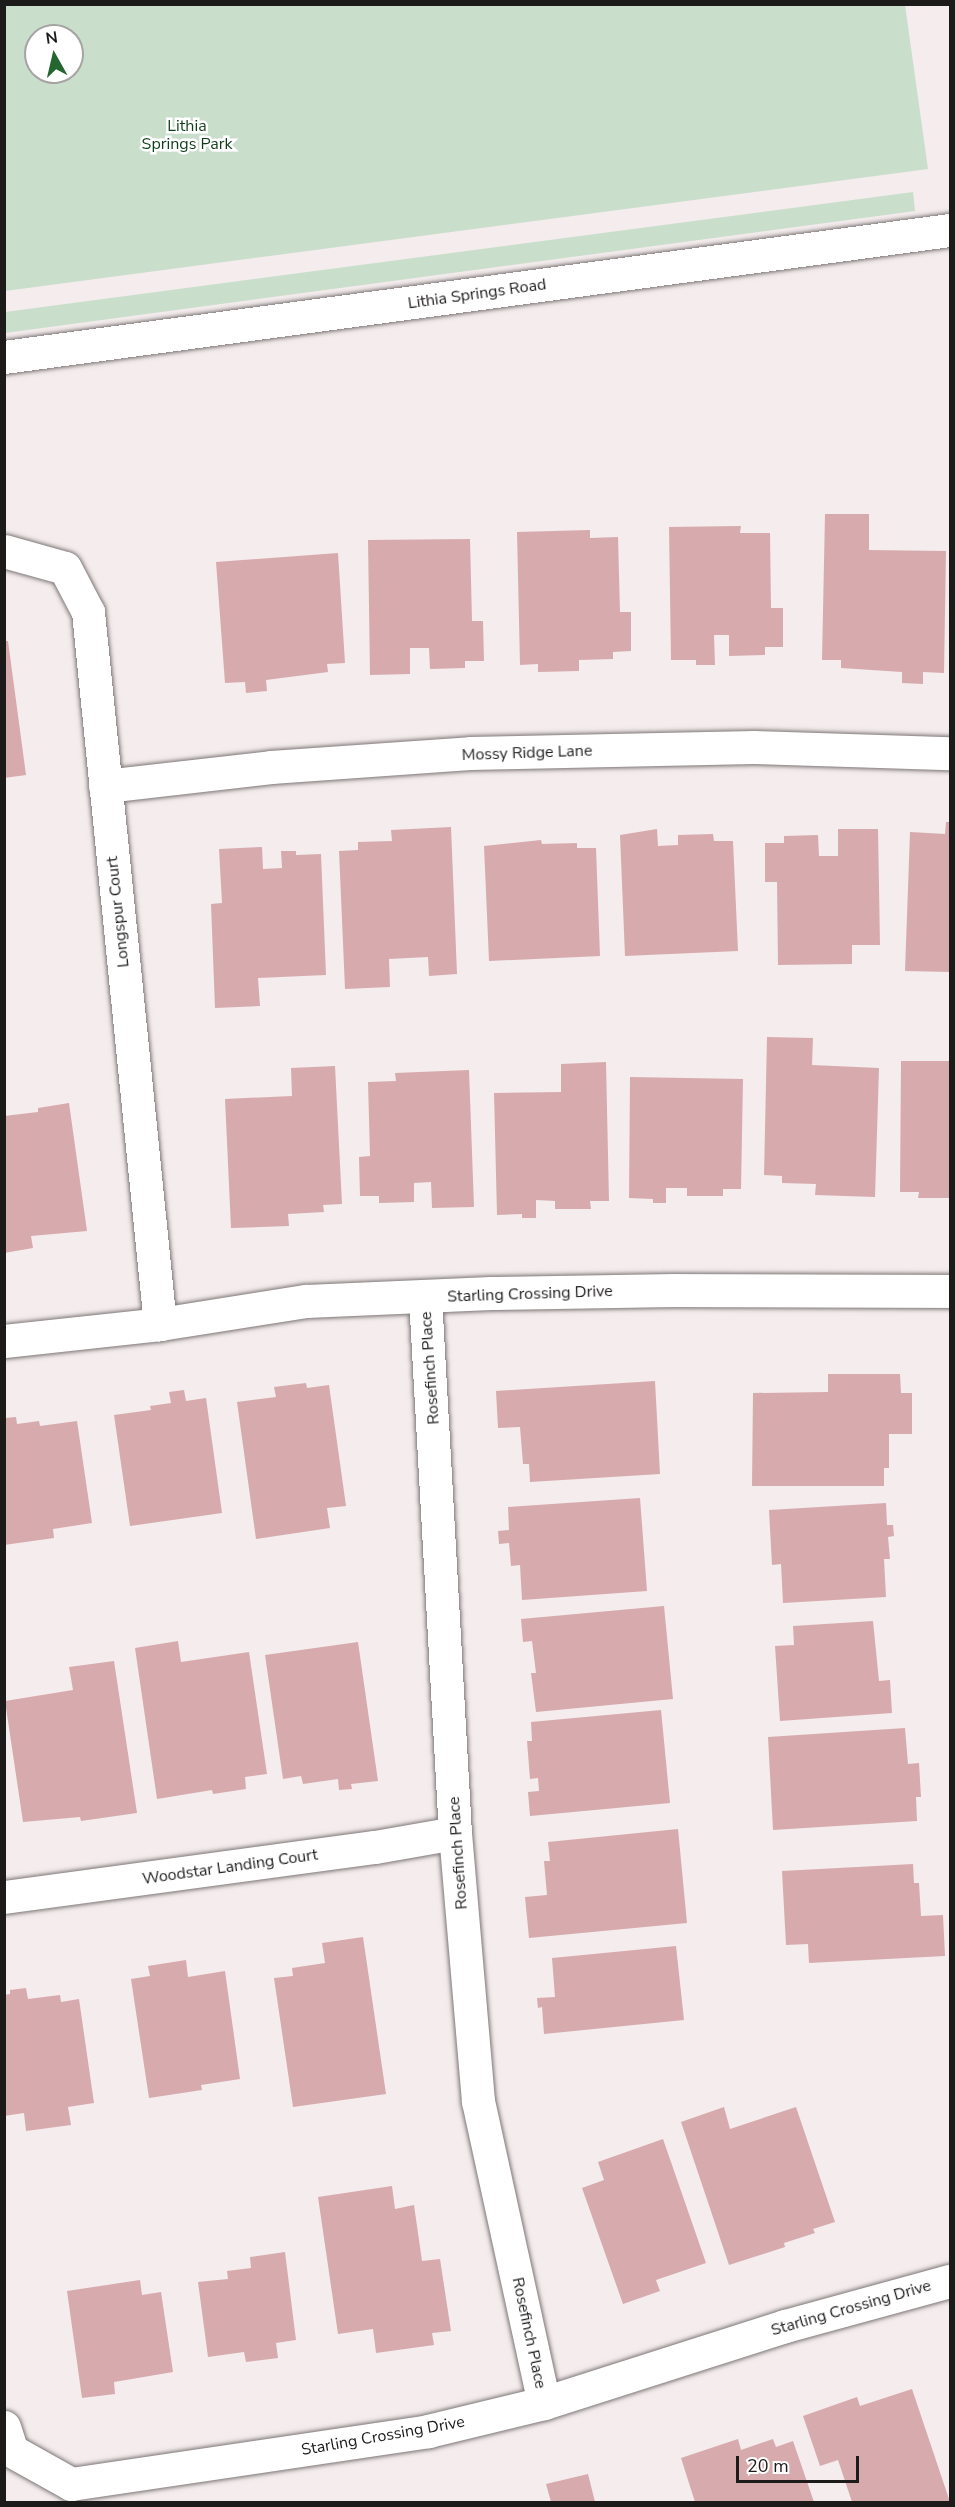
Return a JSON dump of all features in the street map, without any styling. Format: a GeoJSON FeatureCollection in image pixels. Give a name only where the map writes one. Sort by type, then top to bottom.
{"type":"FeatureCollection","features":[{"type":"Feature","properties":{"kind":"street","name":"Lithia Springs Road"},"geometry":{"type":"LineString","coordinates":[[4,357],[951,231]]}},
{"type":"Feature","properties":{"kind":"street","name":"Longspur Court"},"geometry":{"type":"LineString","coordinates":[[4,551],[64,568],[88,612],[160,1324]]}},
{"type":"Feature","properties":{"kind":"street","name":"Mossy Ridge Lane"},"geometry":{"type":"LineString","coordinates":[[105,786],[271,767],[470,753],[754,747],[951,753]]}},
{"type":"Feature","properties":{"kind":"street","name":"Starling Crossing Drive"},"geometry":{"type":"LineString","coordinates":[[4,1341],[160,1324],[306,1302],[675,1290],[951,1291]]}},
{"type":"Feature","properties":{"kind":"street","name":"Rosefinch Place"},"geometry":{"type":"LineString","coordinates":[[425,1297],[455,1833],[478,2101],[544,2403]]}},
{"type":"Feature","properties":{"kind":"street","name":"Woodstar Landing Court"},"geometry":{"type":"LineString","coordinates":[[4,1897],[363,1849],[455,1833]]}},
{"type":"Feature","properties":{"kind":"street","name":"Starling Crossing Drive"},"geometry":{"type":"LineString","coordinates":[[4,2427],[12,2451],[71,2484],[428,2431],[544,2403],[785,2326],[951,2281]]}},
{"type":"Feature","properties":{"kind":"green space","name":"Lithia Springs Park"},"geometry":{"type":"Polygon","coordinates":[[[4,5],[905,5],[928,169],[5,291],[4,5]]]}},
{"type":"Feature","properties":{"kind":"green space"},"geometry":{"type":"Polygon","coordinates":[[[913,192],[915,211],[5,333],[5,312],[913,192]]]}},
{"type":"Feature","properties":{"kind":"building"},"geometry":{"type":"Polygon","coordinates":[[[825,514],[869,514],[869,550],[946,551],[944,673],[923,672],[923,684],[902,683],[902,672],[841,668],[841,660],[822,660],[825,514]]]}},
{"type":"Feature","properties":{"kind":"building"},"geometry":{"type":"Polygon","coordinates":[[[741,526],[740,533],[770,533],[771,608],[783,608],[783,647],[765,647],[765,655],[729,656],[729,635],[714,635],[715,665],[696,665],[696,660],[671,660],[669,527],[741,526]]]}},
{"type":"Feature","properties":{"kind":"building"},"geometry":{"type":"Polygon","coordinates":[[[590,530],[590,538],[618,537],[620,612],[631,612],[631,651],[613,652],[613,659],[579,660],[579,671],[538,672],[538,664],[520,665],[517,532],[590,530]]]}},
{"type":"Feature","properties":{"kind":"building"},"geometry":{"type":"Polygon","coordinates":[[[470,539],[472,621],[483,621],[484,661],[465,661],[465,668],[430,669],[429,648],[410,648],[410,674],[370,675],[368,540],[470,539]]]}},
{"type":"Feature","properties":{"kind":"building"},"geometry":{"type":"Polygon","coordinates":[[[338,553],[345,663],[327,664],[328,672],[266,680],[267,691],[246,693],[245,682],[225,683],[216,562],[338,553]]]}},
{"type":"Feature","properties":{"kind":"building"},"geometry":{"type":"Polygon","coordinates":[[[4,641],[8,641],[26,775],[4,778],[4,641]]]}},
{"type":"Feature","properties":{"kind":"building"},"geometry":{"type":"Polygon","coordinates":[[[946,822],[950,822],[950,972],[905,971],[910,832],[945,834],[946,822]]]}},
{"type":"Feature","properties":{"kind":"building"},"geometry":{"type":"Polygon","coordinates":[[[451,827],[457,974],[429,976],[428,957],[389,959],[390,987],[345,989],[339,851],[358,850],[358,842],[392,841],[391,830],[451,827]]]}},
{"type":"Feature","properties":{"kind":"building"},"geometry":{"type":"Polygon","coordinates":[[[657,829],[658,846],[678,845],[678,835],[713,834],[714,841],[733,841],[738,951],[625,956],[620,835],[657,829]]]}},
{"type":"Feature","properties":{"kind":"building"},"geometry":{"type":"Polygon","coordinates":[[[838,829],[878,829],[880,945],[852,945],[852,964],[778,965],[777,882],[765,882],[765,843],[784,843],[784,836],[818,835],[819,856],[838,856],[838,829]]]}},
{"type":"Feature","properties":{"kind":"building"},"geometry":{"type":"Polygon","coordinates":[[[541,840],[542,844],[577,843],[577,848],[596,848],[600,956],[489,961],[484,846],[541,840]]]}},
{"type":"Feature","properties":{"kind":"building"},"geometry":{"type":"Polygon","coordinates":[[[262,847],[263,869],[282,868],[281,851],[296,851],[296,855],[321,854],[326,975],[258,978],[260,1006],[215,1008],[211,904],[222,903],[219,849],[262,847]]]}},
{"type":"Feature","properties":{"kind":"building"},"geometry":{"type":"Polygon","coordinates":[[[767,1037],[813,1038],[812,1065],[879,1068],[875,1197],[815,1195],[816,1184],[782,1183],[782,1176],[764,1175],[767,1037]]]}},
{"type":"Feature","properties":{"kind":"building"},"geometry":{"type":"Polygon","coordinates":[[[901,1061],[950,1061],[950,1198],[918,1198],[919,1192],[900,1192],[901,1061]]]}},
{"type":"Feature","properties":{"kind":"building"},"geometry":{"type":"Polygon","coordinates":[[[606,1062],[609,1201],[590,1201],[591,1209],[555,1209],[555,1201],[536,1200],[536,1218],[522,1218],[522,1214],[497,1215],[494,1093],[561,1092],[561,1064],[606,1062]]]}},
{"type":"Feature","properties":{"kind":"building"},"geometry":{"type":"Polygon","coordinates":[[[335,1066],[342,1204],[323,1205],[324,1212],[288,1214],[289,1226],[231,1228],[225,1099],[292,1096],[291,1068],[335,1066]]]}},
{"type":"Feature","properties":{"kind":"building"},"geometry":{"type":"Polygon","coordinates":[[[469,1070],[474,1207],[432,1208],[431,1182],[414,1183],[414,1202],[379,1203],[379,1196],[360,1196],[359,1157],[370,1156],[368,1082],[396,1081],[395,1073],[469,1070]]]}},
{"type":"Feature","properties":{"kind":"building"},"geometry":{"type":"Polygon","coordinates":[[[630,1077],[743,1079],[741,1189],[723,1189],[723,1196],[687,1196],[687,1188],[666,1188],[666,1203],[653,1203],[653,1199],[629,1198],[630,1077]]]}},
{"type":"Feature","properties":{"kind":"building"},"geometry":{"type":"Polygon","coordinates":[[[69,1103],[87,1231],[31,1236],[33,1248],[4,1253],[4,1116],[38,1112],[38,1108],[69,1103]]]}},
{"type":"Feature","properties":{"kind":"building"},"geometry":{"type":"Polygon","coordinates":[[[828,1374],[900,1374],[901,1393],[912,1393],[912,1434],[889,1434],[889,1468],[884,1468],[884,1486],[752,1486],[753,1393],[828,1392],[828,1374]]]}},
{"type":"Feature","properties":{"kind":"building"},"geometry":{"type":"Polygon","coordinates":[[[655,1381],[660,1474],[530,1482],[529,1464],[523,1464],[520,1427],[498,1428],[496,1391],[655,1381]]]}},
{"type":"Feature","properties":{"kind":"building"},"geometry":{"type":"Polygon","coordinates":[[[306,1383],[307,1388],[329,1385],[346,1506],[327,1508],[330,1528],[256,1539],[237,1402],[276,1397],[274,1387],[306,1383]]]}},
{"type":"Feature","properties":{"kind":"building"},"geometry":{"type":"Polygon","coordinates":[[[184,1390],[186,1401],[206,1398],[222,1513],[130,1526],[114,1415],[151,1410],[150,1406],[171,1403],[169,1392],[184,1390]]]}},
{"type":"Feature","properties":{"kind":"building"},"geometry":{"type":"Polygon","coordinates":[[[16,1417],[17,1424],[39,1421],[40,1426],[77,1421],[92,1523],[53,1529],[54,1538],[4,1545],[5,1418],[16,1417]]]}},
{"type":"Feature","properties":{"kind":"building"},"geometry":{"type":"Polygon","coordinates":[[[640,1498],[647,1591],[522,1600],[520,1565],[511,1566],[509,1543],[499,1544],[498,1531],[509,1530],[508,1507],[640,1498]]]}},
{"type":"Feature","properties":{"kind":"building"},"geometry":{"type":"Polygon","coordinates":[[[886,1503],[887,1525],[893,1525],[894,1536],[888,1537],[890,1559],[884,1559],[886,1597],[783,1603],[781,1564],[772,1565],[769,1510],[886,1503]]]}},
{"type":"Feature","properties":{"kind":"building"},"geometry":{"type":"Polygon","coordinates":[[[664,1606],[673,1699],[536,1712],[531,1673],[536,1673],[532,1641],[523,1642],[521,1619],[664,1606]]]}},
{"type":"Feature","properties":{"kind":"building"},"geometry":{"type":"Polygon","coordinates":[[[873,1621],[879,1681],[890,1680],[892,1713],[780,1721],[775,1646],[794,1645],[793,1626],[873,1621]]]}},
{"type":"Feature","properties":{"kind":"building"},"geometry":{"type":"Polygon","coordinates":[[[178,1641],[181,1662],[249,1652],[267,1774],[245,1777],[246,1789],[213,1794],[212,1790],[157,1799],[135,1648],[178,1641]]]}},
{"type":"Feature","properties":{"kind":"building"},"geometry":{"type":"Polygon","coordinates":[[[358,1642],[378,1781],[351,1784],[352,1789],[339,1790],[338,1779],[303,1784],[301,1776],[283,1779],[265,1655],[358,1642]]]}},
{"type":"Feature","properties":{"kind":"building"},"geometry":{"type":"Polygon","coordinates":[[[114,1661],[137,1813],[81,1821],[80,1817],[23,1822],[5,1701],[73,1690],[69,1667],[114,1661]]]}},
{"type":"Feature","properties":{"kind":"building"},"geometry":{"type":"Polygon","coordinates":[[[661,1710],[670,1803],[530,1816],[528,1792],[539,1791],[538,1778],[530,1779],[527,1741],[532,1741],[531,1722],[661,1710]]]}},
{"type":"Feature","properties":{"kind":"building"},"geometry":{"type":"Polygon","coordinates":[[[905,1728],[908,1764],[919,1763],[921,1797],[916,1797],[917,1821],[773,1830],[768,1737],[905,1728]]]}},
{"type":"Feature","properties":{"kind":"building"},"geometry":{"type":"Polygon","coordinates":[[[678,1829],[687,1923],[529,1938],[525,1897],[547,1895],[544,1861],[550,1861],[548,1842],[678,1829]]]}},
{"type":"Feature","properties":{"kind":"building"},"geometry":{"type":"Polygon","coordinates":[[[913,1864],[914,1883],[919,1883],[921,1916],[943,1915],[945,1956],[809,1963],[808,1944],[786,1945],[782,1871],[913,1864]]]}},
{"type":"Feature","properties":{"kind":"building"},"geometry":{"type":"Polygon","coordinates":[[[363,1937],[386,2094],[293,2107],[274,1978],[293,1976],[292,1968],[325,1963],[322,1943],[363,1937]]]}},
{"type":"Feature","properties":{"kind":"building"},"geometry":{"type":"Polygon","coordinates":[[[676,1946],[684,2020],[544,2034],[542,2007],[538,2008],[537,1998],[555,1997],[552,1958],[676,1946]]]}},
{"type":"Feature","properties":{"kind":"building"},"geometry":{"type":"Polygon","coordinates":[[[186,1960],[188,1977],[225,1971],[240,2079],[201,2085],[202,2090],[149,2098],[131,1979],[150,1976],[148,1966],[186,1960]]]}},
{"type":"Feature","properties":{"kind":"building"},"geometry":{"type":"Polygon","coordinates":[[[26,1988],[28,1999],[60,1995],[61,2002],[79,1999],[94,2103],[68,2107],[71,2125],[26,2131],[24,2113],[4,2116],[4,1995],[10,1994],[10,1990],[26,1988]]]}},
{"type":"Feature","properties":{"kind":"building"},"geometry":{"type":"Polygon","coordinates":[[[724,2107],[730,2129],[796,2107],[835,2222],[813,2229],[815,2233],[784,2243],[785,2247],[729,2265],[681,2122],[724,2107]]]}},
{"type":"Feature","properties":{"kind":"building"},"geometry":{"type":"Polygon","coordinates":[[[663,2139],[706,2263],[656,2280],[660,2291],[623,2304],[582,2188],[604,2180],[598,2162],[663,2139]]]}},
{"type":"Feature","properties":{"kind":"building"},"geometry":{"type":"Polygon","coordinates":[[[392,2186],[395,2209],[414,2205],[422,2261],[440,2259],[451,2331],[432,2333],[434,2345],[376,2353],[373,2329],[338,2334],[318,2197],[392,2186]]]}},
{"type":"Feature","properties":{"kind":"building"},"geometry":{"type":"Polygon","coordinates":[[[285,2252],[296,2340],[276,2343],[278,2358],[246,2362],[244,2352],[208,2357],[198,2282],[228,2279],[227,2271],[251,2268],[250,2257],[285,2252]]]}},
{"type":"Feature","properties":{"kind":"building"},"geometry":{"type":"Polygon","coordinates":[[[140,2280],[142,2295],[161,2292],[173,2372],[114,2382],[115,2394],[82,2398],[67,2291],[140,2280]]]}},
{"type":"Feature","properties":{"kind":"building"},"geometry":{"type":"Polygon","coordinates":[[[912,2389],[950,2502],[852,2502],[838,2460],[820,2466],[803,2416],[857,2397],[860,2406],[912,2389]]]}},
{"type":"Feature","properties":{"kind":"building"},"geometry":{"type":"Polygon","coordinates":[[[738,2439],[741,2450],[773,2439],[776,2447],[793,2441],[814,2502],[695,2502],[681,2458],[738,2439]]]}},
{"type":"Feature","properties":{"kind":"building"},"geometry":{"type":"Polygon","coordinates":[[[588,2474],[595,2502],[551,2502],[546,2484],[588,2474]]]}}]}
